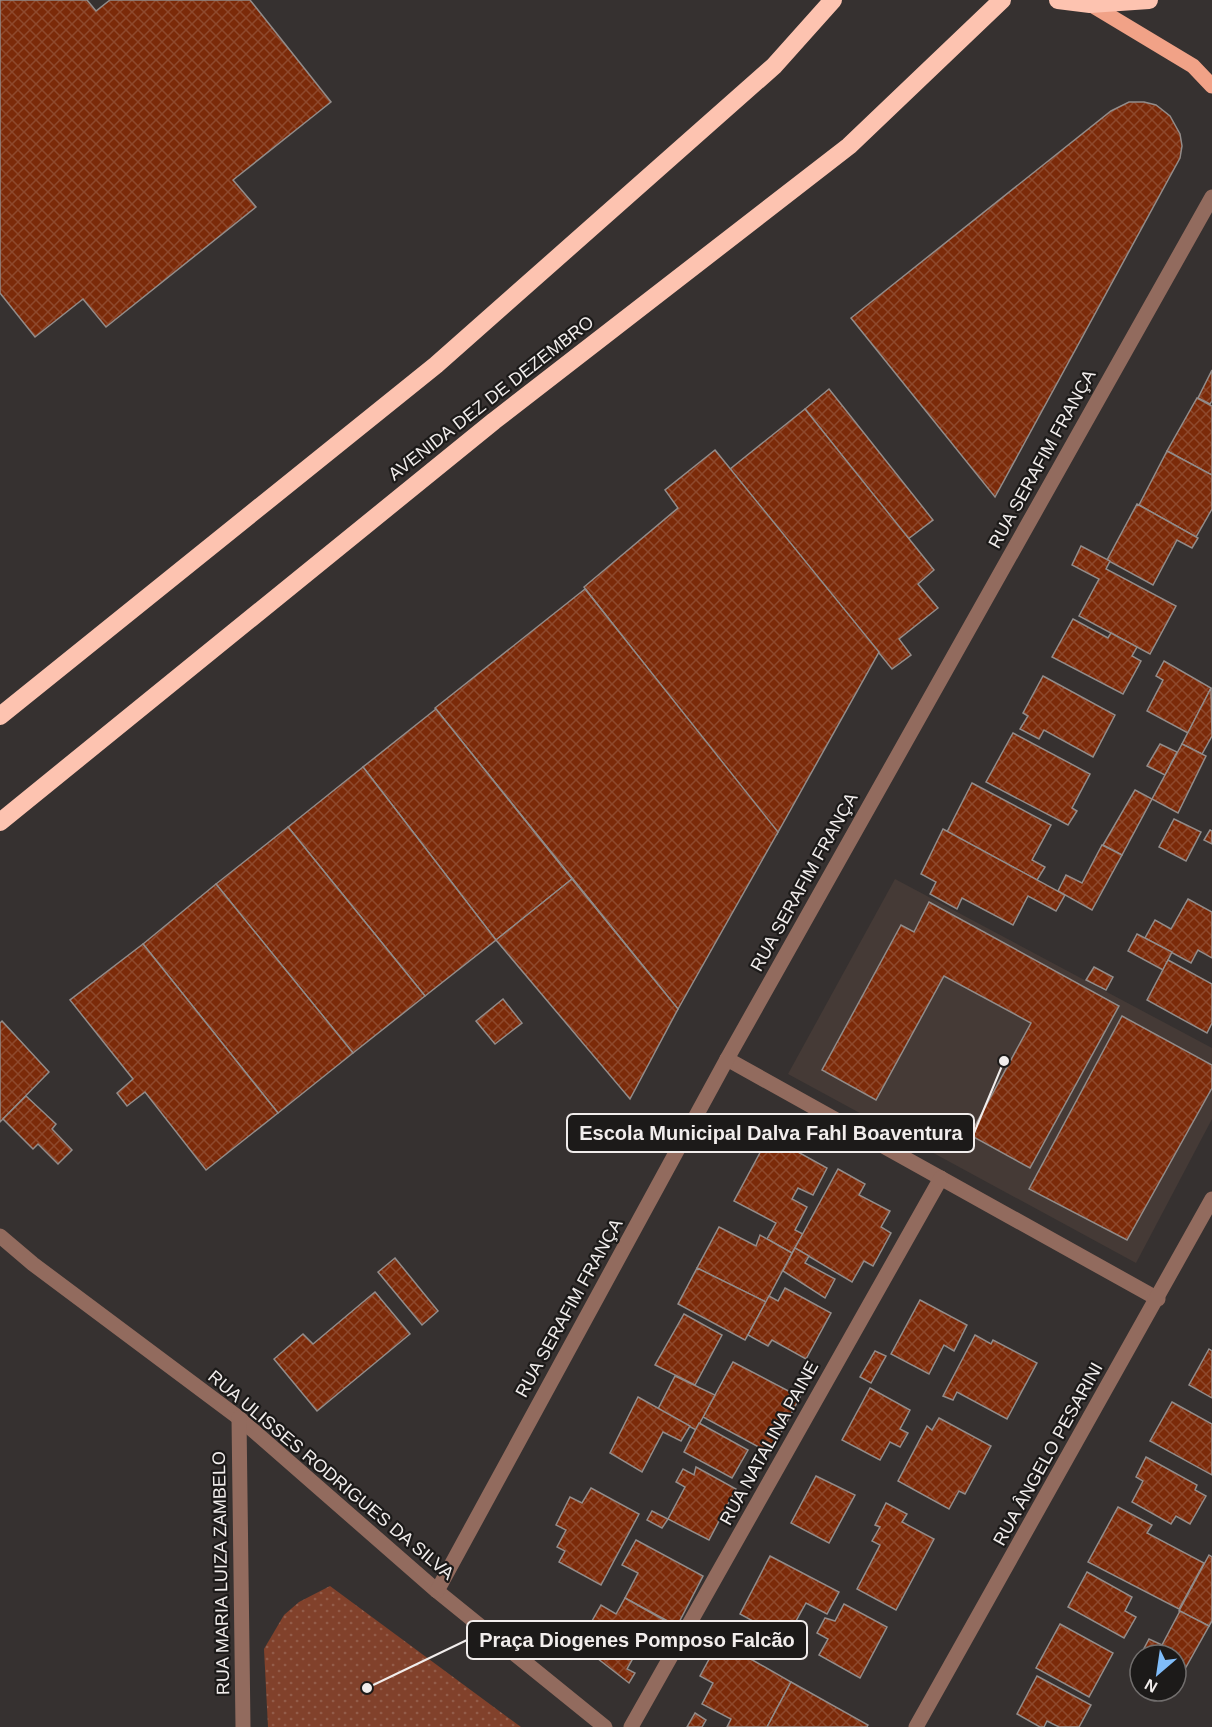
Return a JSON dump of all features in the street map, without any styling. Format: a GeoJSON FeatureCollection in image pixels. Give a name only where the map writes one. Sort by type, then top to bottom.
{"type":"FeatureCollection","features":[{"type":"Feature","properties":{"kind":"highway"},"geometry":{"type":"LineString","coordinates":[[0,716],[436,365],[774,66],[833,0]]}},
{"type":"Feature","properties":{"kind":"highway","name":"AVENIDA DEZ DE DEZEMBRO"},"geometry":{"type":"LineString","coordinates":[[0,822],[494,421],[849,146],[1002,0]]}},
{"type":"Feature","properties":{"kind":"highway"},"geometry":{"type":"LineString","coordinates":[[1058,0],[1090,4],[1149,0]]}},
{"type":"Feature","properties":{"kind":"main road"},"geometry":{"type":"LineString","coordinates":[[1090,4],[1193,66],[1212,86]]}},
{"type":"Feature","properties":{"kind":"street","name":"RUA SERAFIM FRANÇA"},"geometry":{"type":"LineString","coordinates":[[437,1591],[727,1059],[1212,197]]}},
{"type":"Feature","properties":{"kind":"street"},"geometry":{"type":"LineString","coordinates":[[727,1059],[1158,1299]]}},
{"type":"Feature","properties":{"kind":"street","name":"RUA NATALINA PAINE"},"geometry":{"type":"LineString","coordinates":[[631,1727],[941,1178]]}},
{"type":"Feature","properties":{"kind":"street","name":"RUA ÂNGELO PESARINI"},"geometry":{"type":"LineString","coordinates":[[916,1727],[1212,1199]]}},
{"type":"Feature","properties":{"kind":"street","name":"RUA ULISSES RODRIGUES DA SILVA"},"geometry":{"type":"LineString","coordinates":[[0,1236],[33,1264],[239,1418],[437,1591],[605,1727]]}},
{"type":"Feature","properties":{"kind":"street","name":"RUA MARIA LUIZA ZAMBELO"},"geometry":{"type":"LineString","coordinates":[[239,1418],[243,1727]]}},
{"type":"Feature","properties":{"kind":"shaded area"},"geometry":{"type":"Polygon","coordinates":[[[895,879],[1212,1048],[1212,1119],[1136,1263],[788,1074],[895,879]]]}},
{"type":"Feature","properties":{"kind":"shaded area"},"geometry":{"type":"Polygon","coordinates":[[[330,1586],[521,1727],[268,1727],[264,1649],[284,1615],[299,1602],[330,1586]]]}},
{"type":"Feature","properties":{"kind":"building"},"geometry":{"type":"Polygon","coordinates":[[[0,0],[87,0],[96,11],[110,0],[250,0],[331,102],[233,180],[256,207],[106,327],[83,299],[35,337],[0,293],[0,0]]]}},
{"type":"Feature","properties":{"kind":"building"},"geometry":{"type":"Polygon","coordinates":[[[1129,102],[1156,105],[1170,116],[1180,134],[1182,146],[1180,158],[995,497],[851,318],[1111,111],[1129,102]]]}},
{"type":"Feature","properties":{"kind":"building"},"geometry":{"type":"Polygon","coordinates":[[[1212,370],[1212,401],[1210,404],[1198,398],[1212,370]]]}},
{"type":"Feature","properties":{"kind":"building"},"geometry":{"type":"Polygon","coordinates":[[[829,389],[933,520],[908,539],[805,409],[829,389]]]}},
{"type":"Feature","properties":{"kind":"building"},"geometry":{"type":"Polygon","coordinates":[[[1197,398],[1212,406],[1212,475],[1167,451],[1197,398]]]}},
{"type":"Feature","properties":{"kind":"building"},"geometry":{"type":"Polygon","coordinates":[[[805,409],[934,570],[918,584],[938,608],[899,639],[911,655],[892,669],[730,469],[805,409]]]}},
{"type":"Feature","properties":{"kind":"building"},"geometry":{"type":"Polygon","coordinates":[[[715,450],[879,652],[777,834],[584,587],[678,508],[665,490],[715,450]]]}},
{"type":"Feature","properties":{"kind":"building"},"geometry":{"type":"Polygon","coordinates":[[[1167,451],[1212,475],[1212,509],[1196,537],[1139,505],[1167,451]]]}},
{"type":"Feature","properties":{"kind":"building"},"geometry":{"type":"Polygon","coordinates":[[[1137,504],[1198,538],[1192,548],[1177,540],[1153,585],[1107,560],[1137,504]]]}},
{"type":"Feature","properties":{"kind":"building"},"geometry":{"type":"Polygon","coordinates":[[[1081,546],[1110,561],[1106,569],[1176,606],[1150,654],[1079,616],[1099,579],[1072,565],[1081,546]]]}},
{"type":"Feature","properties":{"kind":"building"},"geometry":{"type":"Polygon","coordinates":[[[585,589],[778,832],[678,1009],[435,708],[585,589]]]}},
{"type":"Feature","properties":{"kind":"building"},"geometry":{"type":"Polygon","coordinates":[[[1073,619],[1108,638],[1111,633],[1137,647],[1132,656],[1141,661],[1123,694],[1052,657],[1073,619]]]}},
{"type":"Feature","properties":{"kind":"building"},"geometry":{"type":"Polygon","coordinates":[[[1164,661],[1211,688],[1188,733],[1147,711],[1163,680],[1156,676],[1164,661]]]}},
{"type":"Feature","properties":{"kind":"building"},"geometry":{"type":"Polygon","coordinates":[[[1043,676],[1115,715],[1093,757],[1044,730],[1039,739],[1020,729],[1028,716],[1023,713],[1043,676]]]}},
{"type":"Feature","properties":{"kind":"building"},"geometry":{"type":"Polygon","coordinates":[[[1211,688],[1212,736],[1202,754],[1182,744],[1211,688]]]}},
{"type":"Feature","properties":{"kind":"building"},"geometry":{"type":"Polygon","coordinates":[[[436,709],[572,879],[496,940],[363,767],[436,709]]]}},
{"type":"Feature","properties":{"kind":"building"},"geometry":{"type":"Polygon","coordinates":[[[1013,733],[1090,774],[1072,808],[1077,811],[1068,825],[986,782],[1013,733]]]}},
{"type":"Feature","properties":{"kind":"building"},"geometry":{"type":"Polygon","coordinates":[[[1160,744],[1177,752],[1165,775],[1147,766],[1160,744]]]}},
{"type":"Feature","properties":{"kind":"building"},"geometry":{"type":"Polygon","coordinates":[[[1182,744],[1206,756],[1178,813],[1152,799],[1182,744]]]}},
{"type":"Feature","properties":{"kind":"building"},"geometry":{"type":"Polygon","coordinates":[[[363,767],[496,940],[425,996],[288,827],[363,767]]]}},
{"type":"Feature","properties":{"kind":"building"},"geometry":{"type":"Polygon","coordinates":[[[972,783],[1051,825],[1032,860],[1045,867],[1037,880],[947,832],[972,783]]]}},
{"type":"Feature","properties":{"kind":"building"},"geometry":{"type":"Polygon","coordinates":[[[1135,790],[1152,799],[1122,855],[1103,845],[1135,790]]]}},
{"type":"Feature","properties":{"kind":"building"},"geometry":{"type":"Polygon","coordinates":[[[1174,819],[1201,832],[1186,861],[1159,847],[1174,819]]]}},
{"type":"Feature","properties":{"kind":"building"},"geometry":{"type":"Polygon","coordinates":[[[288,827],[425,996],[353,1053],[216,884],[288,827]]]}},
{"type":"Feature","properties":{"kind":"building"},"geometry":{"type":"Polygon","coordinates":[[[943,829],[1065,895],[1056,911],[1028,896],[1013,925],[962,898],[957,909],[930,894],[936,882],[921,874],[943,829]]]}},
{"type":"Feature","properties":{"kind":"building"},"geometry":{"type":"Polygon","coordinates":[[[1210,830],[1212,831],[1212,844],[1204,840],[1210,830]]]}},
{"type":"Feature","properties":{"kind":"building"},"geometry":{"type":"Polygon","coordinates":[[[1102,845],[1122,855],[1092,910],[1058,891],[1066,875],[1082,883],[1102,845]]]}},
{"type":"Feature","properties":{"kind":"building"},"geometry":{"type":"Polygon","coordinates":[[[572,879],[678,1009],[630,1099],[496,940],[572,879]]]}},
{"type":"Feature","properties":{"kind":"building"},"geometry":{"type":"Polygon","coordinates":[[[216,884],[353,1053],[278,1113],[143,944],[216,884]]]}},
{"type":"Feature","properties":{"kind":"building"},"geometry":{"type":"Polygon","coordinates":[[[1188,899],[1212,912],[1212,958],[1198,950],[1191,963],[1145,938],[1155,920],[1171,929],[1188,899]]]}},
{"type":"Feature","properties":{"kind":"building"},"geometry":{"type":"Polygon","coordinates":[[[929,902],[1119,1006],[1030,1168],[970,1135],[1031,1023],[944,976],[876,1100],[822,1070],[901,925],[914,932],[929,902]]]}},
{"type":"Feature","properties":{"kind":"building"},"geometry":{"type":"Polygon","coordinates":[[[1137,934],[1172,952],[1163,970],[1128,951],[1137,934]]]}},
{"type":"Feature","properties":{"kind":"building"},"geometry":{"type":"Polygon","coordinates":[[[143,944],[278,1113],[206,1170],[145,1092],[127,1106],[117,1093],[133,1079],[70,1000],[143,944]]]}},
{"type":"Feature","properties":{"kind":"building"},"geometry":{"type":"Polygon","coordinates":[[[1168,960],[1212,984],[1212,1023],[1207,1033],[1147,1000],[1168,960]]]}},
{"type":"Feature","properties":{"kind":"building"},"geometry":{"type":"Polygon","coordinates":[[[1094,967],[1113,977],[1106,990],[1086,980],[1094,967]]]}},
{"type":"Feature","properties":{"kind":"building"},"geometry":{"type":"Polygon","coordinates":[[[503,999],[522,1023],[495,1044],[476,1021],[503,999]]]}},
{"type":"Feature","properties":{"kind":"building"},"geometry":{"type":"Polygon","coordinates":[[[1122,1016],[1212,1065],[1212,1088],[1127,1240],[1029,1189],[1122,1016]]]}},
{"type":"Feature","properties":{"kind":"building"},"geometry":{"type":"Polygon","coordinates":[[[2,1021],[49,1072],[0,1122],[0,1023],[2,1021]]]}},
{"type":"Feature","properties":{"kind":"building"},"geometry":{"type":"Polygon","coordinates":[[[26,1096],[56,1124],[52,1129],[72,1150],[58,1164],[38,1144],[33,1149],[3,1119],[26,1096]]]}},
{"type":"Feature","properties":{"kind":"building"},"geometry":{"type":"Polygon","coordinates":[[[769,1136],[827,1168],[813,1195],[798,1188],[792,1199],[807,1207],[795,1230],[803,1234],[792,1253],[767,1239],[776,1223],[734,1201],[769,1136]]]}},
{"type":"Feature","properties":{"kind":"building"},"geometry":{"type":"Polygon","coordinates":[[[838,1169],[865,1184],[859,1195],[890,1211],[881,1227],[891,1233],[873,1266],[864,1261],[852,1282],[795,1248],[838,1169]]]}},
{"type":"Feature","properties":{"kind":"building"},"geometry":{"type":"Polygon","coordinates":[[[719,1227],[756,1246],[760,1235],[792,1253],[766,1302],[697,1268],[719,1227]]]}},
{"type":"Feature","properties":{"kind":"building"},"geometry":{"type":"Polygon","coordinates":[[[795,1248],[809,1256],[805,1263],[835,1279],[825,1298],[783,1271],[795,1248]]]}},
{"type":"Feature","properties":{"kind":"building"},"geometry":{"type":"Polygon","coordinates":[[[395,1258],[438,1311],[422,1325],[378,1272],[395,1258]]]}},
{"type":"Feature","properties":{"kind":"building"},"geometry":{"type":"Polygon","coordinates":[[[697,1268],[766,1302],[745,1340],[678,1304],[697,1268]]]}},
{"type":"Feature","properties":{"kind":"building"},"geometry":{"type":"Polygon","coordinates":[[[785,1288],[831,1313],[806,1359],[772,1340],[768,1346],[748,1335],[769,1296],[778,1301],[785,1288]]]}},
{"type":"Feature","properties":{"kind":"building"},"geometry":{"type":"Polygon","coordinates":[[[375,1292],[410,1334],[317,1411],[274,1359],[303,1334],[313,1344],[375,1292]]]}},
{"type":"Feature","properties":{"kind":"building"},"geometry":{"type":"Polygon","coordinates":[[[920,1300],[967,1325],[954,1351],[944,1345],[929,1374],[891,1354],[920,1300]]]}},
{"type":"Feature","properties":{"kind":"building"},"geometry":{"type":"Polygon","coordinates":[[[684,1314],[722,1335],[695,1385],[655,1365],[684,1314]]]}},
{"type":"Feature","properties":{"kind":"building"},"geometry":{"type":"Polygon","coordinates":[[[975,1335],[991,1344],[993,1340],[1037,1363],[1007,1419],[957,1392],[953,1400],[943,1396],[975,1335]]]}},
{"type":"Feature","properties":{"kind":"building"},"geometry":{"type":"Polygon","coordinates":[[[1209,1349],[1212,1351],[1212,1398],[1189,1385],[1209,1349]]]}},
{"type":"Feature","properties":{"kind":"building"},"geometry":{"type":"Polygon","coordinates":[[[875,1351],[886,1356],[871,1383],[860,1377],[875,1351]]]}},
{"type":"Feature","properties":{"kind":"building"},"geometry":{"type":"Polygon","coordinates":[[[733,1362],[800,1397],[770,1453],[703,1417],[733,1362]]]}},
{"type":"Feature","properties":{"kind":"building"},"geometry":{"type":"Polygon","coordinates":[[[675,1376],[715,1395],[696,1430],[658,1409],[675,1376]]]}},
{"type":"Feature","properties":{"kind":"building"},"geometry":{"type":"Polygon","coordinates":[[[870,1388],[910,1410],[900,1429],[908,1433],[900,1447],[890,1442],[880,1460],[842,1440],[870,1388]]]}},
{"type":"Feature","properties":{"kind":"building"},"geometry":{"type":"Polygon","coordinates":[[[638,1397],[690,1426],[681,1441],[663,1432],[642,1472],[610,1453],[638,1397]]]}},
{"type":"Feature","properties":{"kind":"building"},"geometry":{"type":"Polygon","coordinates":[[[1172,1402],[1212,1424],[1212,1475],[1150,1441],[1172,1402]]]}},
{"type":"Feature","properties":{"kind":"building"},"geometry":{"type":"Polygon","coordinates":[[[939,1418],[991,1446],[965,1494],[959,1491],[949,1509],[898,1481],[927,1426],[932,1430],[939,1418]]]}},
{"type":"Feature","properties":{"kind":"building"},"geometry":{"type":"Polygon","coordinates":[[[699,1423],[748,1450],[732,1478],[684,1452],[699,1423]]]}},
{"type":"Feature","properties":{"kind":"building"},"geometry":{"type":"Polygon","coordinates":[[[1146,1457],[1197,1485],[1195,1490],[1206,1496],[1190,1524],[1176,1516],[1171,1524],[1132,1502],[1143,1481],[1136,1477],[1146,1457]]]}},
{"type":"Feature","properties":{"kind":"building"},"geometry":{"type":"Polygon","coordinates":[[[696,1467],[736,1489],[709,1540],[668,1519],[685,1487],[676,1482],[683,1469],[694,1475],[696,1467]]]}},
{"type":"Feature","properties":{"kind":"building"},"geometry":{"type":"Polygon","coordinates":[[[816,1476],[855,1495],[829,1543],[791,1523],[816,1476]]]}},
{"type":"Feature","properties":{"kind":"building"},"geometry":{"type":"Polygon","coordinates":[[[591,1488],[639,1514],[601,1585],[559,1562],[565,1551],[557,1547],[566,1530],[556,1525],[570,1497],[582,1503],[591,1488]]]}},
{"type":"Feature","properties":{"kind":"building"},"geometry":{"type":"Polygon","coordinates":[[[886,1503],[907,1514],[902,1522],[934,1539],[896,1610],[857,1589],[880,1545],[872,1541],[880,1527],[875,1525],[886,1503]]]}},
{"type":"Feature","properties":{"kind":"building"},"geometry":{"type":"Polygon","coordinates":[[[1118,1507],[1152,1525],[1147,1533],[1204,1563],[1179,1609],[1088,1562],[1118,1507]]]}},
{"type":"Feature","properties":{"kind":"building"},"geometry":{"type":"Polygon","coordinates":[[[652,1511],[668,1519],[662,1528],[647,1520],[652,1511]]]}},
{"type":"Feature","properties":{"kind":"building"},"geometry":{"type":"Polygon","coordinates":[[[636,1540],[703,1576],[677,1626],[625,1598],[638,1573],[622,1565],[636,1540]]]}},
{"type":"Feature","properties":{"kind":"building"},"geometry":{"type":"Polygon","coordinates":[[[1209,1555],[1212,1557],[1212,1621],[1209,1626],[1179,1611],[1209,1555]]]}},
{"type":"Feature","properties":{"kind":"building"},"geometry":{"type":"Polygon","coordinates":[[[770,1556],[839,1592],[827,1614],[806,1603],[786,1639],[740,1614],[770,1556]]]}},
{"type":"Feature","properties":{"kind":"building"},"geometry":{"type":"Polygon","coordinates":[[[1087,1572],[1132,1597],[1125,1611],[1136,1617],[1124,1638],[1068,1607],[1087,1572]]]}},
{"type":"Feature","properties":{"kind":"building"},"geometry":{"type":"Polygon","coordinates":[[[625,1598],[664,1620],[644,1658],[636,1653],[627,1669],[635,1673],[629,1683],[579,1644],[601,1605],[616,1614],[625,1598]]]}},
{"type":"Feature","properties":{"kind":"building"},"geometry":{"type":"Polygon","coordinates":[[[844,1604],[887,1627],[860,1678],[819,1655],[828,1639],[817,1633],[825,1618],[835,1621],[844,1604]]]}},
{"type":"Feature","properties":{"kind":"building"},"geometry":{"type":"Polygon","coordinates":[[[1180,1611],[1209,1626],[1188,1664],[1188,1643],[1163,1643],[1180,1611]]]}},
{"type":"Feature","properties":{"kind":"building"},"geometry":{"type":"Polygon","coordinates":[[[1060,1624],[1113,1653],[1089,1697],[1036,1668],[1060,1624]]]}},
{"type":"Feature","properties":{"kind":"building"},"geometry":{"type":"Polygon","coordinates":[[[719,1641],[791,1682],[767,1727],[727,1727],[731,1719],[702,1704],[713,1683],[700,1676],[719,1641]]]}},
{"type":"Feature","properties":{"kind":"building"},"geometry":{"type":"Polygon","coordinates":[[[1037,1676],[1091,1705],[1079,1727],[1059,1727],[1047,1721],[1044,1727],[1040,1727],[1017,1714],[1037,1676]]]}},
{"type":"Feature","properties":{"kind":"building"},"geometry":{"type":"Polygon","coordinates":[[[791,1682],[868,1725],[867,1727],[767,1727],[791,1682]]]}},
{"type":"Feature","properties":{"kind":"building"},"geometry":{"type":"Polygon","coordinates":[[[695,1713],[706,1720],[702,1727],[687,1727],[695,1713]]]}},
{"type":"Feature","properties":{"kind":"place","name":"Escola Municipal Dalva Fahl Boaventura"},"geometry":{"type":"Point","coordinates":[1004,1061]}},
{"type":"Feature","properties":{"kind":"place","name":"Praça Diogenes Pomposo Falcão"},"geometry":{"type":"Point","coordinates":[367,1688]}}]}
